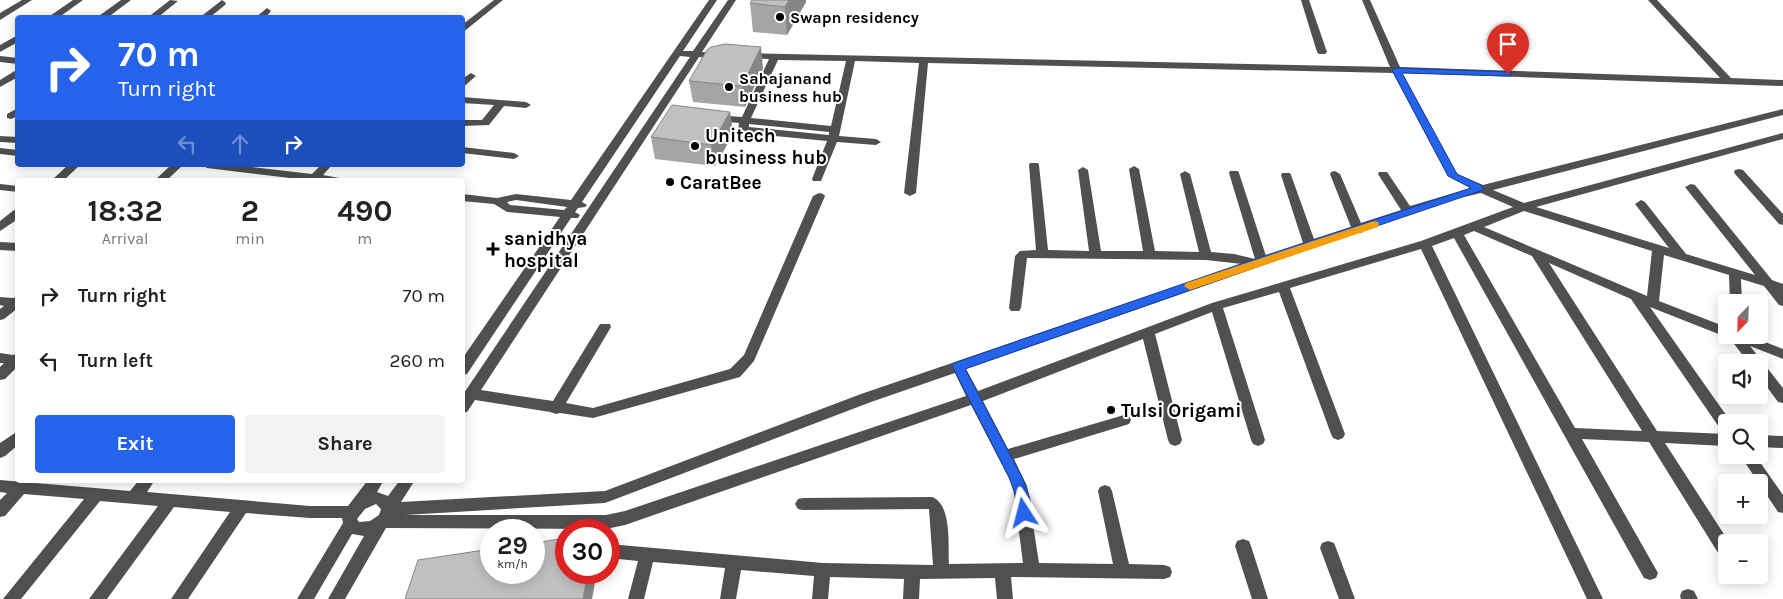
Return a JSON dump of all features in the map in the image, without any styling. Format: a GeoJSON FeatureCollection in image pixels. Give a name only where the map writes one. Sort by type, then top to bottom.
{"type":"FeatureCollection","features":[{"type":"Feature","properties":{"kind":"street"},"geometry":{"type":"LineString","coordinates":[[0,17],[28,0]]}},
{"type":"Feature","properties":{"kind":"street"},"geometry":{"type":"LineString","coordinates":[[56,15],[79,0]]}},
{"type":"Feature","properties":{"kind":"street"},"geometry":{"type":"LineString","coordinates":[[104,15],[127,0]]}},
{"type":"Feature","properties":{"kind":"street"},"geometry":{"type":"LineString","coordinates":[[465,28],[499,0]]}},
{"type":"Feature","properties":{"kind":"street"},"geometry":{"type":"LineString","coordinates":[[465,366],[714,0]]}},
{"type":"Feature","properties":{"kind":"street"},"geometry":{"type":"LineString","coordinates":[[465,404],[592,212],[662,113],[694,55],[732,0]]}},
{"type":"Feature","properties":{"kind":"street"},"geometry":{"type":"LineString","coordinates":[[1305,0],[1322,52]]}},
{"type":"Feature","properties":{"kind":"street"},"geometry":{"type":"LineString","coordinates":[[1366,0],[1396,70],[1453,176],[1523,207],[1783,288]]}},
{"type":"Feature","properties":{"kind":"street"},"geometry":{"type":"LineString","coordinates":[[1652,0],[1728,81]]}},
{"type":"Feature","properties":{"kind":"street"},"geometry":{"type":"LineString","coordinates":[[155,15],[174,1]]}},
{"type":"Feature","properties":{"kind":"street"},"geometry":{"type":"LineString","coordinates":[[207,15],[222,4]]}},
{"type":"Feature","properties":{"kind":"street"},"geometry":{"type":"LineString","coordinates":[[262,15],[267,11]]}},
{"type":"Feature","properties":{"kind":"street"},"geometry":{"type":"LineString","coordinates":[[0,49],[15,40]]}},
{"type":"Feature","properties":{"kind":"street"},"geometry":{"type":"LineString","coordinates":[[677,53],[694,55],[1396,70],[1783,83]]}},
{"type":"Feature","properties":{"kind":"street"},"geometry":{"type":"LineString","coordinates":[[745,121],[775,56]]}},
{"type":"Feature","properties":{"kind":"street"},"geometry":{"type":"LineString","coordinates":[[817,179],[834,134],[851,58]]}},
{"type":"Feature","properties":{"kind":"street"},"geometry":{"type":"LineString","coordinates":[[0,59],[15,61]]}},
{"type":"Feature","properties":{"kind":"street"},"geometry":{"type":"LineString","coordinates":[[910,193],[924,60]]}},
{"type":"Feature","properties":{"kind":"street"},"geometry":{"type":"LineString","coordinates":[[0,84],[15,74]]}},
{"type":"Feature","properties":{"kind":"street"},"geometry":{"type":"LineString","coordinates":[[465,81],[471,76]]}},
{"type":"Feature","properties":{"kind":"street"},"geometry":{"type":"LineString","coordinates":[[465,100],[526,105]]}},
{"type":"Feature","properties":{"kind":"street"},"geometry":{"type":"LineString","coordinates":[[465,122],[485,123],[501,103]]}},
{"type":"Feature","properties":{"kind":"street"},"geometry":{"type":"LineString","coordinates":[[353,514],[354,528],[365,530],[385,515],[605,497],[866,398],[1259,262],[1480,188],[1783,112]]}},
{"type":"Feature","properties":{"kind":"street"},"geometry":{"type":"LineString","coordinates":[[706,117],[834,134],[876,142]]}},
{"type":"Feature","properties":{"kind":"street"},"geometry":{"type":"LineString","coordinates":[[620,520],[975,398],[1216,306],[1425,244],[1523,207],[1783,136]]}},
{"type":"Feature","properties":{"kind":"street"},"geometry":{"type":"LineString","coordinates":[[0,139],[15,140]]}},
{"type":"Feature","properties":{"kind":"street"},"geometry":{"type":"LineString","coordinates":[[465,150],[514,156]]}},
{"type":"Feature","properties":{"kind":"street"},"geometry":{"type":"LineString","coordinates":[[0,152],[15,153]]}},
{"type":"Feature","properties":{"kind":"street"},"geometry":{"type":"LineString","coordinates":[[1034,165],[1042,254]]}},
{"type":"Feature","properties":{"kind":"street"},"geometry":{"type":"LineString","coordinates":[[59,178],[73,167]]}},
{"type":"Feature","properties":{"kind":"street"},"geometry":{"type":"LineString","coordinates":[[162,178],[176,167]]}},
{"type":"Feature","properties":{"kind":"street"},"geometry":{"type":"LineString","coordinates":[[224,167],[315,178],[325,167]]}},
{"type":"Feature","properties":{"kind":"street"},"geometry":{"type":"LineString","coordinates":[[1134,169],[1150,256]]}},
{"type":"Feature","properties":{"kind":"street"},"geometry":{"type":"LineString","coordinates":[[1083,170],[1096,255]]}},
{"type":"Feature","properties":{"kind":"street"},"geometry":{"type":"LineString","coordinates":[[1739,172],[1783,221]]}},
{"type":"Feature","properties":{"kind":"street"},"geometry":{"type":"LineString","coordinates":[[1234,173],[1259,262]]}},
{"type":"Feature","properties":{"kind":"street"},"geometry":{"type":"LineString","coordinates":[[1186,174],[1206,256]]}},
{"type":"Feature","properties":{"kind":"street"},"geometry":{"type":"LineString","coordinates":[[1335,174],[1358,230]]}},
{"type":"Feature","properties":{"kind":"street"},"geometry":{"type":"LineString","coordinates":[[1383,174],[1408,212]]}},
{"type":"Feature","properties":{"kind":"street"},"geometry":{"type":"LineString","coordinates":[[1286,175],[1310,246]]}},
{"type":"Feature","properties":{"kind":"street"},"geometry":{"type":"LineString","coordinates":[[0,187],[15,189]]}},
{"type":"Feature","properties":{"kind":"street"},"geometry":{"type":"LineString","coordinates":[[1691,187],[1783,302]]}},
{"type":"Feature","properties":{"kind":"street"},"geometry":{"type":"LineString","coordinates":[[473,394],[585,413],[600,411],[735,373],[749,358],[819,196]]}},
{"type":"Feature","properties":{"kind":"street"},"geometry":{"type":"LineString","coordinates":[[465,197],[497,201],[516,197],[575,204],[592,212]]}},
{"type":"Feature","properties":{"kind":"street"},"geometry":{"type":"LineString","coordinates":[[497,201],[507,208],[568,215],[592,212]]}},
{"type":"Feature","properties":{"kind":"street"},"geometry":{"type":"LineString","coordinates":[[1642,204],[1683,258]]}},
{"type":"Feature","properties":{"kind":"street"},"geometry":{"type":"LineString","coordinates":[[0,227],[15,215]]}},
{"type":"Feature","properties":{"kind":"street"},"geometry":{"type":"LineString","coordinates":[[1474,227],[1635,296],[1718,329]]}},
{"type":"Feature","properties":{"kind":"street"},"geometry":{"type":"LineString","coordinates":[[1457,233],[1650,573]]}},
{"type":"Feature","properties":{"kind":"street"},"geometry":{"type":"LineString","coordinates":[[1425,244],[1595,599]]}},
{"type":"Feature","properties":{"kind":"street"},"geometry":{"type":"LineString","coordinates":[[0,246],[15,247]]}},
{"type":"Feature","properties":{"kind":"street"},"geometry":{"type":"LineString","coordinates":[[1654,303],[1658,250]]}},
{"type":"Feature","properties":{"kind":"street"},"geometry":{"type":"LineString","coordinates":[[1015,308],[1022,255],[1206,256],[1259,262]]}},
{"type":"Feature","properties":{"kind":"street"},"geometry":{"type":"LineString","coordinates":[[1537,255],[1718,538]]}},
{"type":"Feature","properties":{"kind":"street"},"geometry":{"type":"LineString","coordinates":[[1735,273],[1736,294]]}},
{"type":"Feature","properties":{"kind":"street"},"geometry":{"type":"LineString","coordinates":[[1283,286],[1338,434]]}},
{"type":"Feature","properties":{"kind":"street"},"geometry":{"type":"LineString","coordinates":[[1635,296],[1718,415]]}},
{"type":"Feature","properties":{"kind":"street"},"geometry":{"type":"LineString","coordinates":[[0,301],[15,302]]}},
{"type":"Feature","properties":{"kind":"street"},"geometry":{"type":"LineString","coordinates":[[0,316],[15,303]]}},
{"type":"Feature","properties":{"kind":"street"},"geometry":{"type":"LineString","coordinates":[[1216,306],[1258,440]]}},
{"type":"Feature","properties":{"kind":"street"},"geometry":{"type":"LineString","coordinates":[[556,408],[605,327]]}},
{"type":"Feature","properties":{"kind":"street"},"geometry":{"type":"LineString","coordinates":[[1148,332],[1175,440]]}},
{"type":"Feature","properties":{"kind":"street"},"geometry":{"type":"LineString","coordinates":[[1741,344],[1749,354]]}},
{"type":"Feature","properties":{"kind":"street"},"geometry":{"type":"LineString","coordinates":[[1757,344],[1783,354]]}},
{"type":"Feature","properties":{"kind":"street"},"geometry":{"type":"LineString","coordinates":[[0,358],[15,359]]}},
{"type":"Feature","properties":{"kind":"street"},"geometry":{"type":"LineString","coordinates":[[0,375],[15,361]]}},
{"type":"Feature","properties":{"kind":"street"},"geometry":{"type":"LineString","coordinates":[[958,366],[1005,456],[1022,494],[1032,570]]}},
{"type":"Feature","properties":{"kind":"street"},"geometry":{"type":"LineString","coordinates":[[1768,379],[1783,398]]}},
{"type":"Feature","properties":{"kind":"street"},"geometry":{"type":"LineString","coordinates":[[1005,456],[1124,420]]}},
{"type":"Feature","properties":{"kind":"street"},"geometry":{"type":"LineString","coordinates":[[1571,433],[1718,440]]}},
{"type":"Feature","properties":{"kind":"street"},"geometry":{"type":"LineString","coordinates":[[0,452],[15,439]]}},
{"type":"Feature","properties":{"kind":"street"},"geometry":{"type":"LineString","coordinates":[[1768,441],[1783,442]]}},
{"type":"Feature","properties":{"kind":"street"},"geometry":{"type":"LineString","coordinates":[[1753,464],[1783,507]]}},
{"type":"Feature","properties":{"kind":"street"},"geometry":{"type":"LineString","coordinates":[[134,497],[146,483]]}},
{"type":"Feature","properties":{"kind":"street"},"geometry":{"type":"LineString","coordinates":[[305,599],[353,514],[375,483]]}},
{"type":"Feature","properties":{"kind":"street"},"geometry":{"type":"LineString","coordinates":[[336,599],[406,483]]}},
{"type":"Feature","properties":{"kind":"street"},"geometry":{"type":"LineString","coordinates":[[0,486],[353,514],[377,498],[386,502],[385,515]]}},
{"type":"Feature","properties":{"kind":"street"},"geometry":{"type":"LineString","coordinates":[[0,511],[21,488]]}},
{"type":"Feature","properties":{"kind":"street"},"geometry":{"type":"LineString","coordinates":[[1105,491],[1122,571]]}},
{"type":"Feature","properties":{"kind":"street"},"geometry":{"type":"LineString","coordinates":[[12,599],[97,494]]}},
{"type":"Feature","properties":{"kind":"street"},"geometry":{"type":"LineString","coordinates":[[97,599],[171,500]]}},
{"type":"Feature","properties":{"kind":"street"},"geometry":{"type":"LineString","coordinates":[[804,504],[932,503],[936,505],[938,511],[941,571]]}},
{"type":"Feature","properties":{"kind":"street"},"geometry":{"type":"LineString","coordinates":[[179,599],[242,506]]}},
{"type":"Feature","properties":{"kind":"street"},"geometry":{"type":"LineString","coordinates":[[385,515],[555,524]]}},
{"type":"Feature","properties":{"kind":"street"},"geometry":{"type":"LineString","coordinates":[[1243,546],[1260,599]]}},
{"type":"Feature","properties":{"kind":"street"},"geometry":{"type":"LineString","coordinates":[[1328,548],[1347,599]]}},
{"type":"Feature","properties":{"kind":"street"},"geometry":{"type":"LineString","coordinates":[[620,553],[823,570],[1164,572]]}},
{"type":"Feature","properties":{"kind":"street"},"geometry":{"type":"LineString","coordinates":[[636,599],[647,556]]}},
{"type":"Feature","properties":{"kind":"street"},"geometry":{"type":"LineString","coordinates":[[728,599],[734,564]]}},
{"type":"Feature","properties":{"kind":"street"},"geometry":{"type":"LineString","coordinates":[[820,599],[823,570]]}},
{"type":"Feature","properties":{"kind":"street"},"geometry":{"type":"LineString","coordinates":[[1002,571],[1005,599]]}},
{"type":"Feature","properties":{"kind":"street"},"geometry":{"type":"LineString","coordinates":[[911,599],[912,572]]}},
{"type":"Feature","properties":{"kind":"building"},"geometry":{"type":"Polygon","coordinates":[[[752,0],[789,0],[785,7],[750,3],[752,0]]]}},
{"type":"Feature","properties":{"kind":"building"},"geometry":{"type":"Polygon","coordinates":[[[725,44],[761,47],[742,86],[689,81],[707,50],[711,47],[725,44]]]}},
{"type":"Feature","properties":{"kind":"building"},"geometry":{"type":"Polygon","coordinates":[[[672,105],[730,112],[711,145],[651,137],[672,105]]]}},
{"type":"Feature","properties":{"kind":"building"},"geometry":{"type":"Polygon","coordinates":[[[555,540],[555,584],[586,584],[583,599],[405,599],[418,560],[480,551],[480,584],[545,584],[545,541],[555,540]]]}},
{"type":"Feature","properties":{"kind":"slow traffic"},"geometry":{"type":"LineString","coordinates":[[1190,286],[1374,224]]}},
{"type":"Feature","properties":{"kind":"place","name":"Swapn residency"},"geometry":{"type":"Point","coordinates":[780,17]}},
{"type":"Feature","properties":{"kind":"place","name":"Sahajanand business hub"},"geometry":{"type":"Point","coordinates":[729,87]}},
{"type":"Feature","properties":{"kind":"place","name":"Unitech business hub"},"geometry":{"type":"Point","coordinates":[695,146]}},
{"type":"Feature","properties":{"kind":"place","name":"CaratBee"},"geometry":{"type":"Point","coordinates":[670,182]}},
{"type":"Feature","properties":{"kind":"place","name":"sanidhya hospital"},"geometry":{"type":"Point","coordinates":[493,249]}},
{"type":"Feature","properties":{"kind":"place","name":"Tulsi Origami"},"geometry":{"type":"Point","coordinates":[1111,410]}},
{"type":"Feature","properties":{"kind":"route"},"geometry":{"type":"LineString","coordinates":[[1024,513],[1022,494],[1016,477],[958,366],[1262,261],[1358,230],[1443,199],[1480,188],[1453,176],[1396,70],[1508,74]]}}]}
